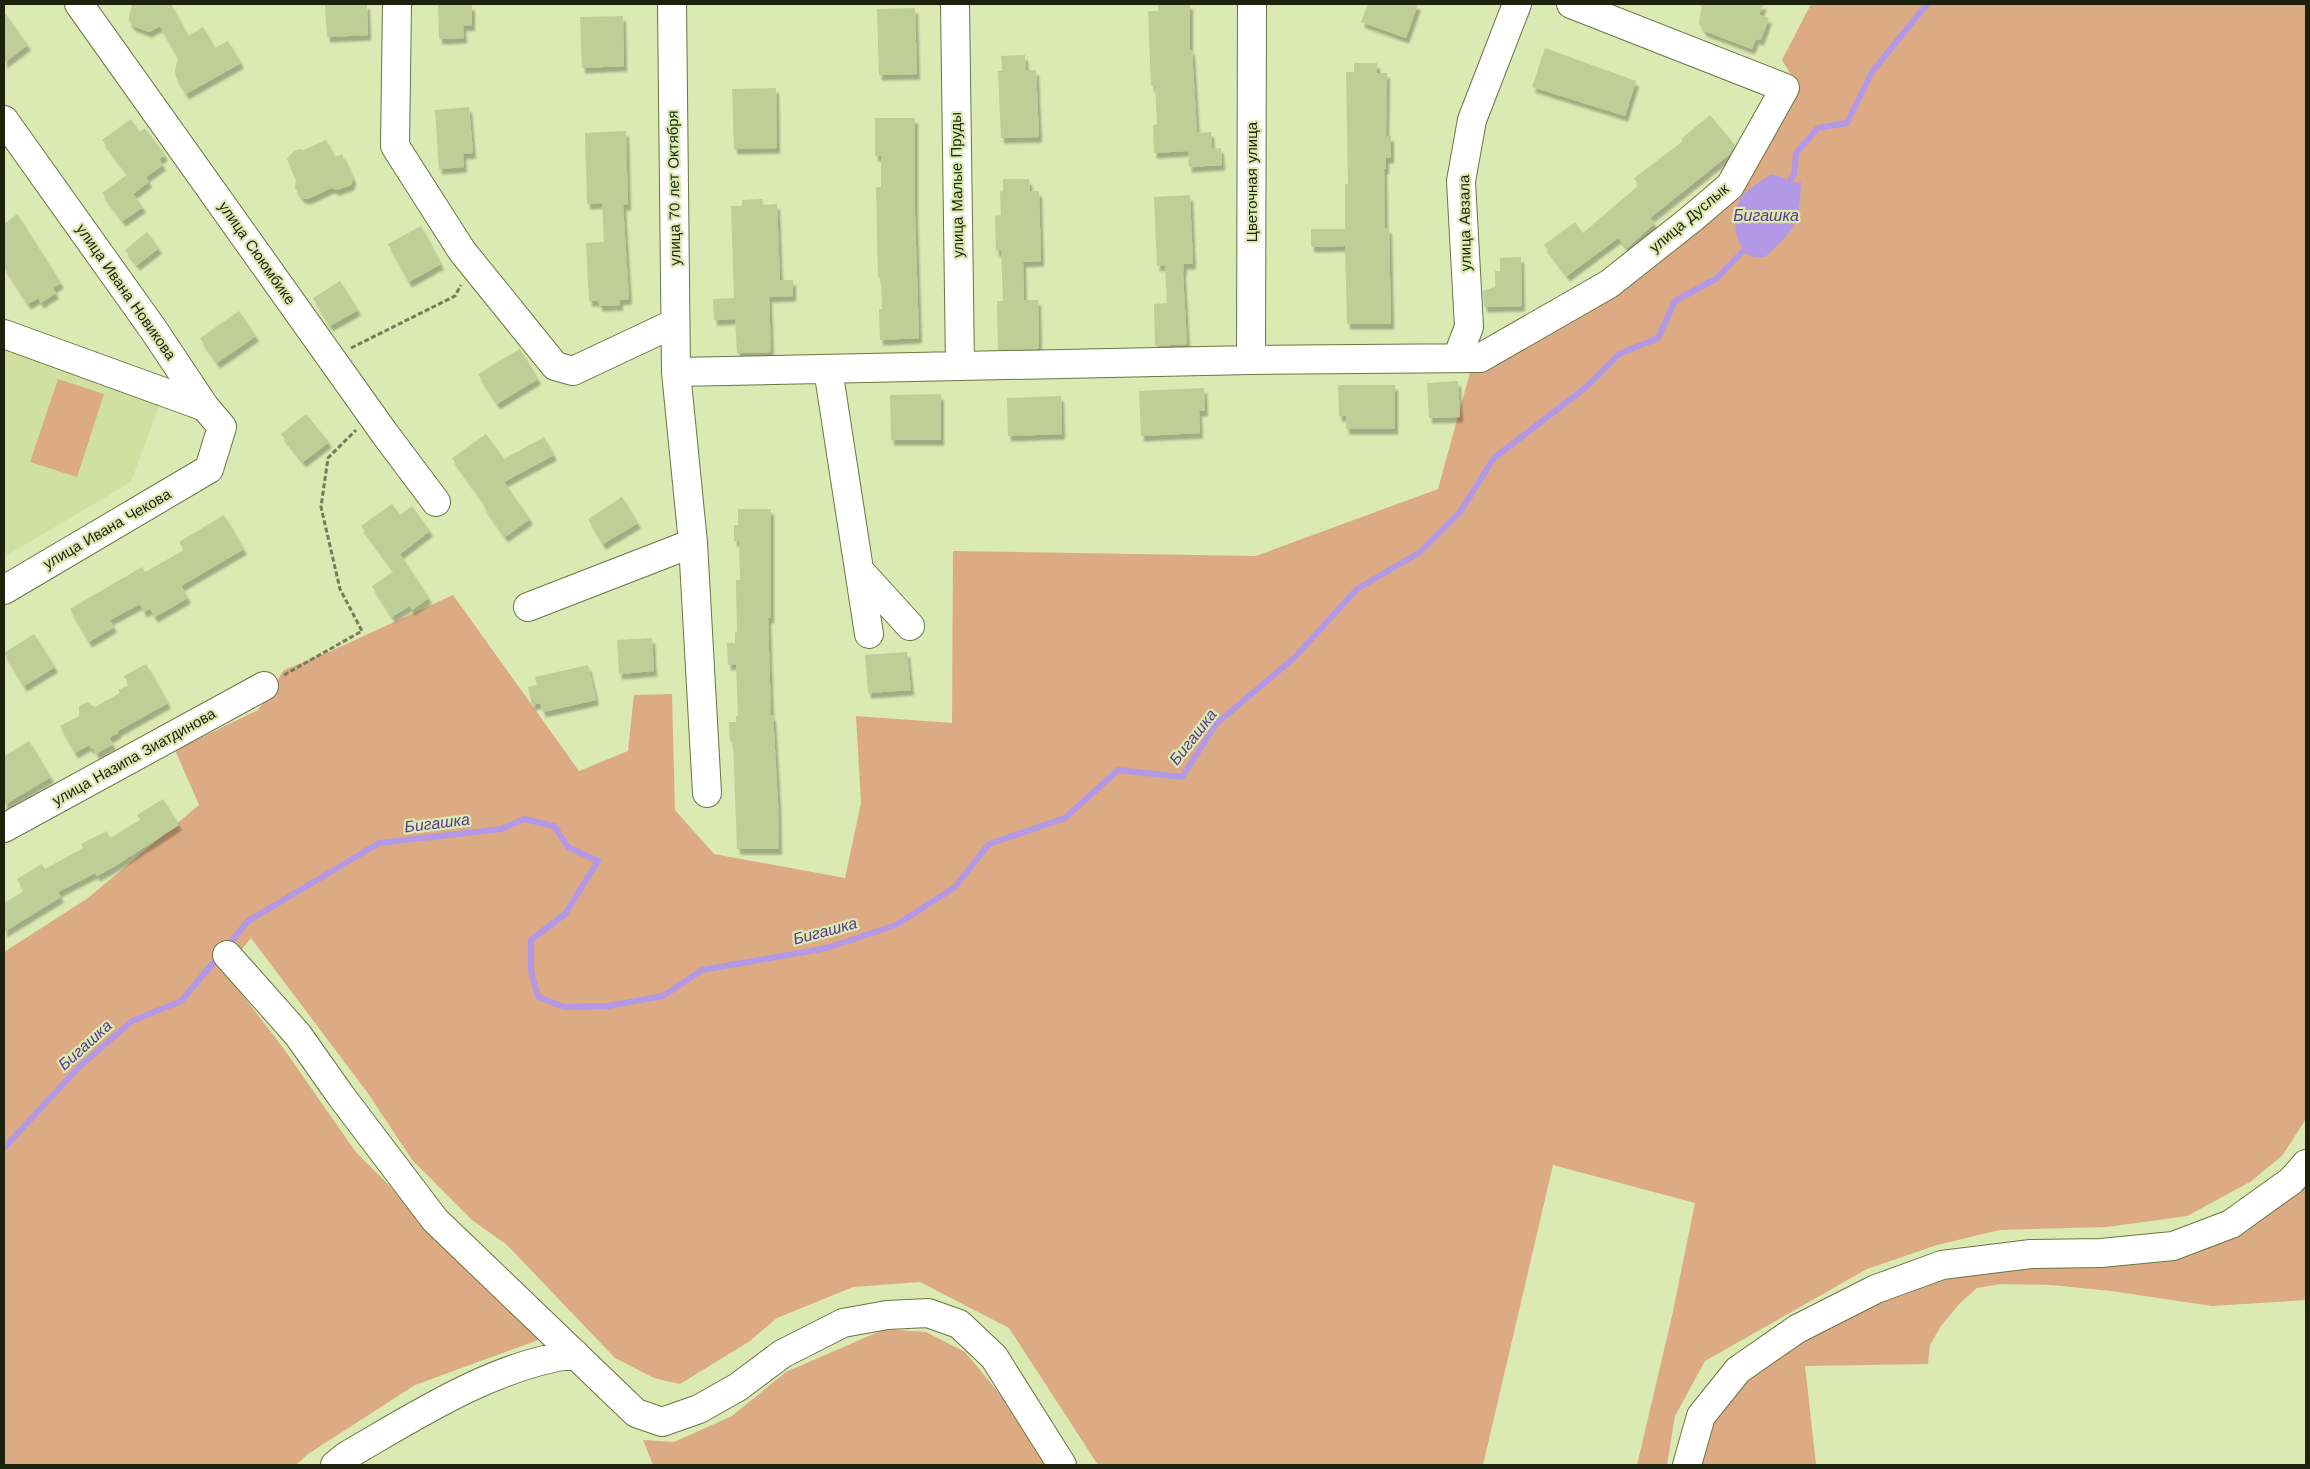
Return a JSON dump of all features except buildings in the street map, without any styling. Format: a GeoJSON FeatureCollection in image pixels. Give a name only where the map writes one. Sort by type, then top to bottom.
{"type":"FeatureCollection","features":[{"type":"Feature","properties":{"kind":"street","name":"улица Сююмбике"},"geometry":{"type":"LineString","coordinates":[[79,4],[436,502]]}},
{"type":"Feature","properties":{"kind":"street"},"geometry":{"type":"LineString","coordinates":[[396,4],[395,146],[462,250],[555,366],[573,371],[675,323]]}},
{"type":"Feature","properties":{"kind":"street","name":"улица 70 лет Октября"},"geometry":{"type":"LineString","coordinates":[[672,4],[676,372],[694,543],[707,793]]}},
{"type":"Feature","properties":{"kind":"street","name":"улица Малые Пруды"},"geometry":{"type":"LineString","coordinates":[[955,4],[960,366]]}},
{"type":"Feature","properties":{"kind":"street","name":"Цветочная улица"},"geometry":{"type":"LineString","coordinates":[[1251,360],[1252,4]]}},
{"type":"Feature","properties":{"kind":"street","name":"улица Авзала"},"geometry":{"type":"LineString","coordinates":[[1468,358],[1469,327],[1461,180],[1472,120],[1517,4]]}},
{"type":"Feature","properties":{"kind":"street","name":"улица Дуслык"},"geometry":{"type":"LineString","coordinates":[[1468,358],[1609,284],[1730,186],[1785,88],[1571,4]]}},
{"type":"Feature","properties":{"kind":"street","name":"улица Ивана Новикова"},"geometry":{"type":"LineString","coordinates":[[4,120],[153,329],[205,407],[222,427],[209,469]]}},
{"type":"Feature","properties":{"kind":"street"},"geometry":{"type":"LineString","coordinates":[[4,334],[205,407]]}},
{"type":"Feature","properties":{"kind":"street"},"geometry":{"type":"LineString","coordinates":[[676,372],[1251,360],[1468,358]]}},
{"type":"Feature","properties":{"kind":"street"},"geometry":{"type":"LineString","coordinates":[[828,369],[869,634]]}},
{"type":"Feature","properties":{"kind":"street","name":"улица Ивана Чекова"},"geometry":{"type":"LineString","coordinates":[[4,590],[209,469]]}},
{"type":"Feature","properties":{"kind":"street"},"geometry":{"type":"LineString","coordinates":[[528,607],[694,543]]}},
{"type":"Feature","properties":{"kind":"street"},"geometry":{"type":"LineString","coordinates":[[859,570],[910,626]]}},
{"type":"Feature","properties":{"kind":"street","name":"улица Назипа Зиатдинова"},"geometry":{"type":"LineString","coordinates":[[4,828],[264,686]]}},
{"type":"Feature","properties":{"kind":"street"},"geometry":{"type":"LineString","coordinates":[[227,955],[298,1035],[341,1096],[435,1220],[636,1413],[662,1422],[699,1410],[738,1387],[782,1354],[843,1323],[887,1315],[928,1313],[959,1324],[994,1357],[1062,1465]]}},
{"type":"Feature","properties":{"kind":"street"},"geometry":{"type":"LineString","coordinates":[[1687,1465],[1701,1416],[1738,1370],[1797,1329],[1876,1289],[1942,1265],[2031,1254],[2101,1253],[2173,1246],[2231,1224],[2291,1181],[2306,1164]]}},
{"type":"Feature","properties":{"kind":"street"},"geometry":{"type":"LineString","coordinates":[[335,1465],[346,1456],[434,1406],[524,1365],[575,1354]]}},
{"type":"Feature","properties":{"kind":"path"},"geometry":{"type":"LineString","coordinates":[[331,358],[455,296],[470,271],[462,250]]}},
{"type":"Feature","properties":{"kind":"path"},"geometry":{"type":"LineString","coordinates":[[264,686],[362,631],[340,588],[320,507],[328,458],[360,426],[366,406]]}},
{"type":"Feature","properties":{"kind":"shaded area"},"geometry":{"type":"Polygon","coordinates":[[[1811,4],[2306,4],[2306,1119],[2282,1156],[2250,1182],[2187,1216],[2107,1227],[2000,1230],[1937,1245],[1867,1269],[1705,1361],[1675,1416],[1667,1465],[1637,1465],[1672,1316],[1695,1203],[1553,1165],[1483,1465],[1098,1465],[1009,1328],[920,1282],[853,1287],[777,1318],[750,1341],[680,1384],[654,1378],[615,1358],[507,1245],[472,1220],[413,1161],[367,1092],[251,938],[224,971],[284,1049],[355,1151],[541,1339],[415,1385],[308,1454],[296,1465],[4,1465],[4,952],[88,898],[199,805],[175,750],[258,710],[284,670],[331,651],[453,595],[579,771],[628,751],[634,695],[672,694],[675,810],[714,854],[845,878],[861,803],[856,716],[952,723],[953,551],[1256,556],[1438,489],[1471,369],[1614,296],[1743,192],[1800,89],[1782,60],[1811,4]]]}},
{"type":"Feature","properties":{"kind":"shaded area"},"geometry":{"type":"Polygon","coordinates":[[[4,341],[161,400],[131,482],[4,557],[4,341]]]}},
{"type":"Feature","properties":{"kind":"shaded area"},"geometry":{"type":"Polygon","coordinates":[[[58,379],[104,394],[77,477],[30,462],[58,379]]]}},
{"type":"Feature","properties":{"kind":"shaded area"},"geometry":{"type":"Polygon","coordinates":[[[2306,1184],[2306,1300],[2212,1306],[2111,1291],[2052,1285],[2001,1284],[1977,1288],[1960,1303],[1941,1326],[1930,1345],[1928,1364],[1805,1366],[1816,1465],[1699,1465],[1716,1416],[1748,1376],[1803,1341],[1898,1293],[1972,1269],[2230,1237],[2300,1193],[2306,1184]]]}},
{"type":"Feature","properties":{"kind":"shaded area"},"geometry":{"type":"Polygon","coordinates":[[[885,1329],[926,1332],[965,1352],[1013,1410],[1047,1465],[653,1465],[643,1440],[674,1442],[732,1416],[786,1372],[885,1329]]]}},
{"type":"Feature","properties":{"kind":"water","name":"Бигашка"},"geometry":{"type":"Polygon","coordinates":[[[1771,174],[1783,177],[1788,183],[1801,182],[1799,208],[1794,225],[1783,239],[1765,257],[1753,257],[1744,251],[1738,239],[1735,223],[1737,207],[1746,192],[1771,174]]]}},
{"type":"Feature","properties":{"kind":"waterway","name":"Бигашка"},"geometry":{"type":"LineString","coordinates":[[1788,183],[1794,174],[1796,153],[1818,128],[1847,123],[1872,72],[1927,4]]}},
{"type":"Feature","properties":{"kind":"waterway","name":"Бигашка"},"geometry":{"type":"LineString","coordinates":[[226,948],[248,921],[379,843],[501,829],[524,819],[554,826],[568,847],[598,861],[565,914],[531,940],[531,971],[538,997],[564,1007],[608,1006],[663,996],[702,970],[827,948],[896,925],[955,887],[989,844],[1065,818],[1118,770],[1182,777],[1216,724],[1295,657],[1357,589],[1420,552],[1460,512],[1494,458],[1585,388],[1619,354],[1658,338],[1675,301],[1717,278],[1743,251]]}},
{"type":"Feature","properties":{"kind":"waterway","name":"Бигашка"},"geometry":{"type":"LineString","coordinates":[[4,1148],[78,1068],[132,1021],[181,1001],[220,955]]}}]}
